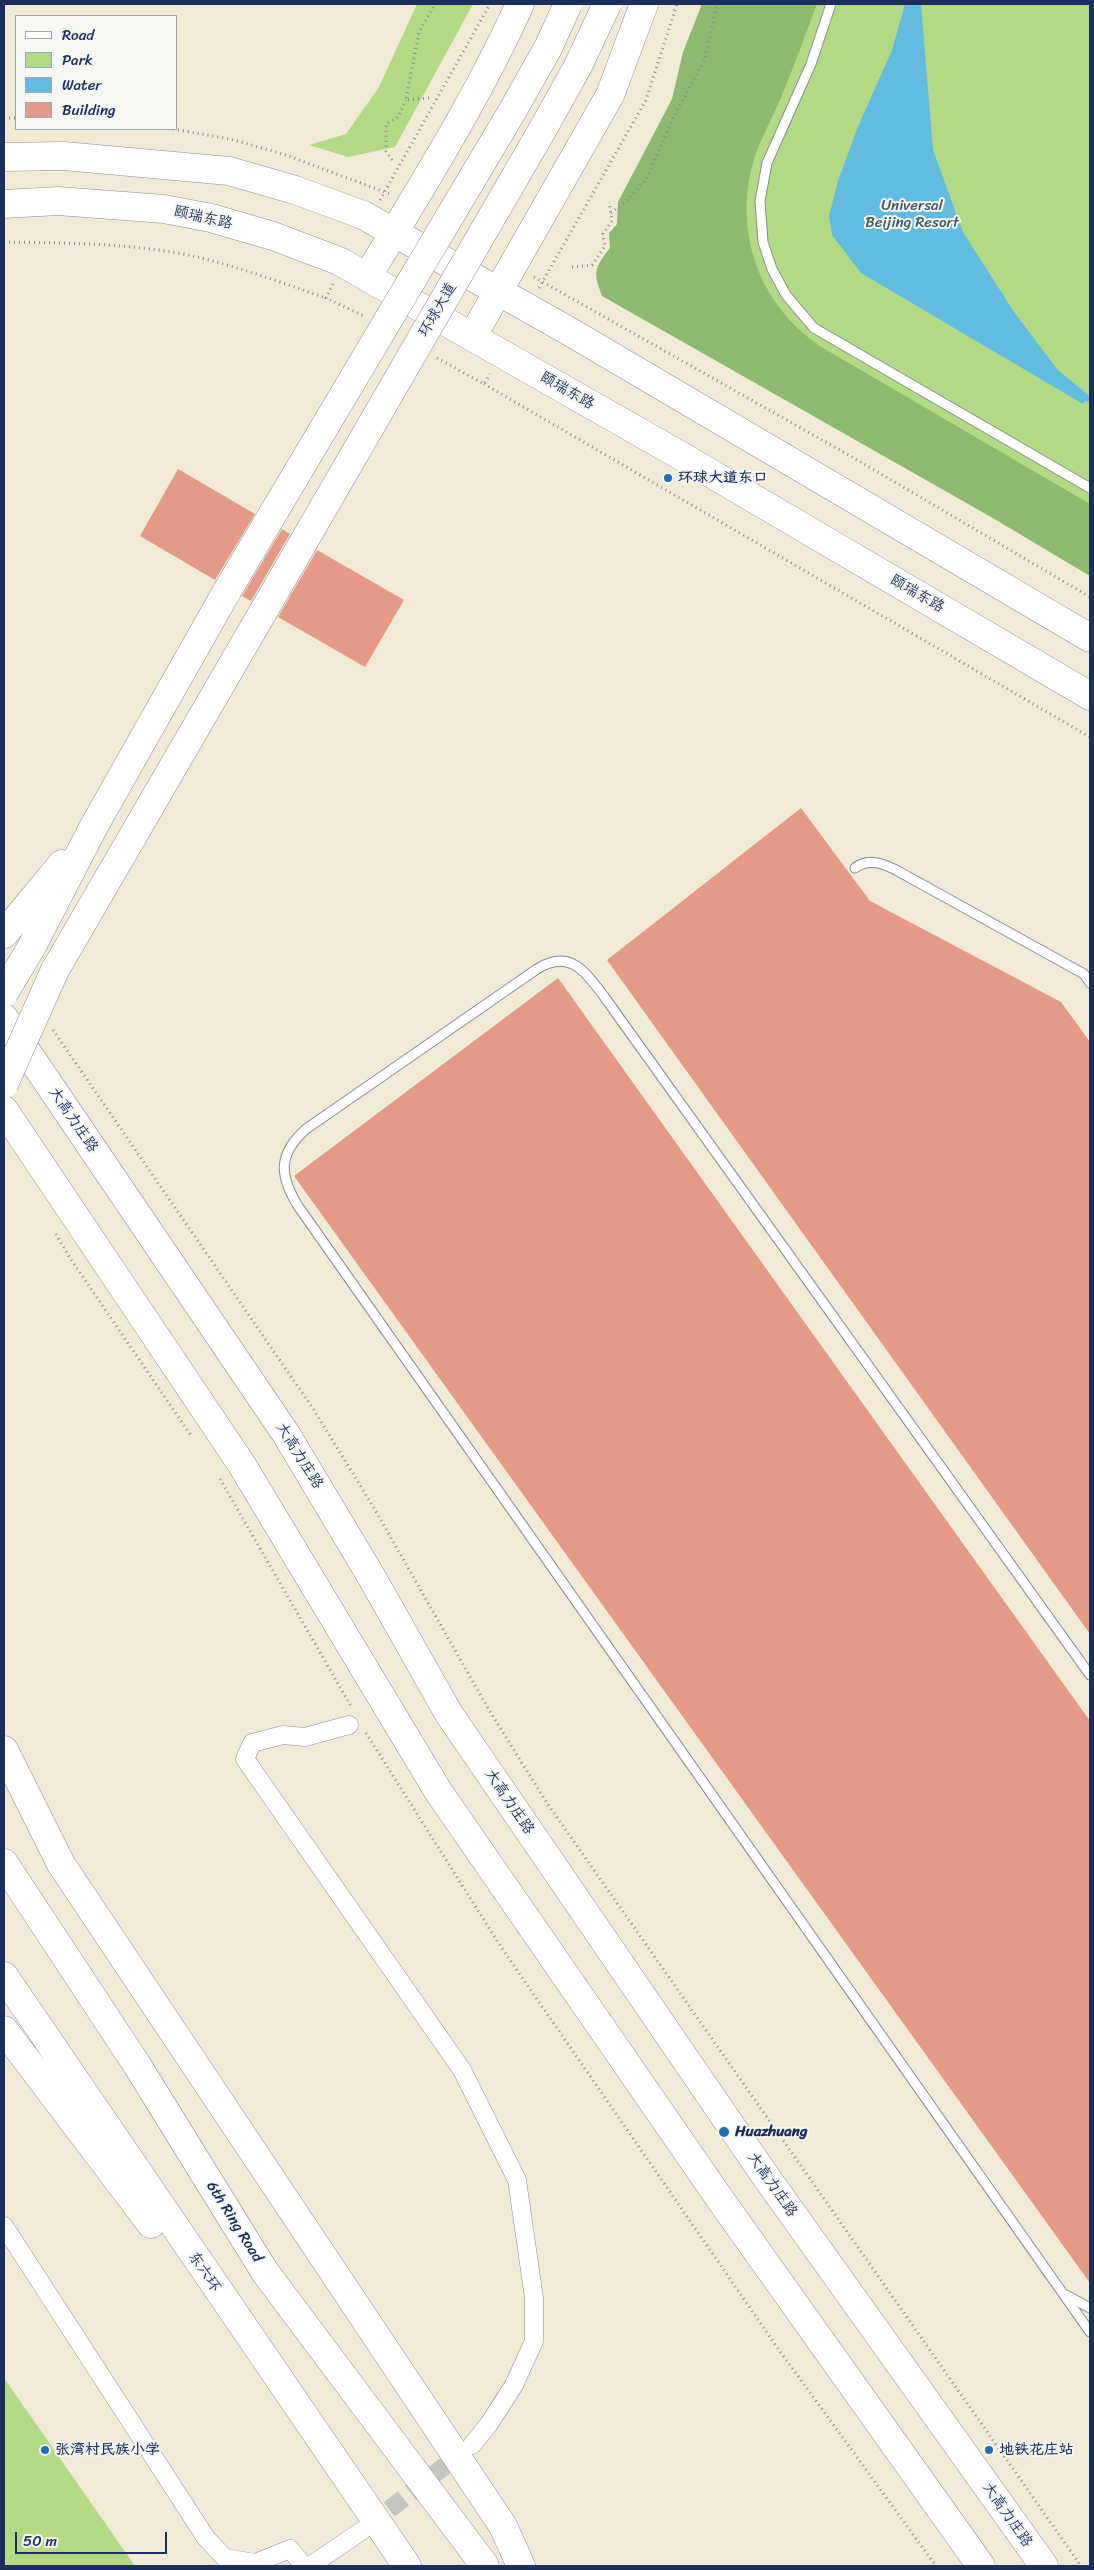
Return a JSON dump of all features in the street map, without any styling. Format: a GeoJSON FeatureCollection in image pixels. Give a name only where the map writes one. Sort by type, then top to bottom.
{"type":"FeatureCollection","features":[{"type":"Feature","properties":{"kind":"main road"},"geometry":{"type":"LineString","coordinates":[[366,277],[394,233],[505,38],[520,4]]}},
{"type":"Feature","properties":{"kind":"main road"},"geometry":{"type":"LineString","coordinates":[[4,993],[31,948],[94,826],[227,591],[513,110],[548,48],[568,4]]}},
{"type":"Feature","properties":{"kind":"main road","name":"环球大道"},"geometry":{"type":"LineString","coordinates":[[55,970],[561,97],[607,4]]}},
{"type":"Feature","properties":{"kind":"main road"},"geometry":{"type":"LineString","coordinates":[[472,337],[610,95],[644,4]]}},
{"type":"Feature","properties":{"kind":"main road"},"geometry":{"type":"LineString","coordinates":[[4,157],[64,156],[229,171],[313,196],[363,216],[498,291],[1090,638]]}},
{"type":"Feature","properties":{"kind":"main road","name":"颐瑞东路"},"geometry":{"type":"LineString","coordinates":[[4,204],[58,202],[164,208],[211,218],[273,236],[339,261],[684,457],[1090,696]]}},
{"type":"Feature","properties":{"kind":"main road"},"geometry":{"type":"LineString","coordinates":[[9,928],[94,826]]}},
{"type":"Feature","properties":{"kind":"main road"},"geometry":{"type":"LineString","coordinates":[[4,1056],[55,970]]}},
{"type":"Feature","properties":{"kind":"main road"},"geometry":{"type":"LineString","coordinates":[[4,1084],[55,970]]}},
{"type":"Feature","properties":{"kind":"main road","name":"大高力庄路"},"geometry":{"type":"LineString","coordinates":[[4,1018],[286,1434],[371,1576],[449,1714],[764,2174],[1044,2566]]}},
{"type":"Feature","properties":{"kind":"main road"},"geometry":{"type":"LineString","coordinates":[[4,1110],[242,1465],[438,1791],[883,2432],[981,2566]]}},
{"type":"Feature","properties":{"kind":"main road"},"geometry":{"type":"LineString","coordinates":[[4,1750],[61,1864],[503,2526],[520,2566]]}},
{"type":"Feature","properties":{"kind":"main road","name":"6th Ring Road"},"geometry":{"type":"LineString","coordinates":[[4,1862],[137,2065],[265,2272],[485,2566]]}},
{"type":"Feature","properties":{"kind":"main road","name":"东六环"},"geometry":{"type":"LineString","coordinates":[[4,1976],[345,2479],[407,2566]]}},
{"type":"Feature","properties":{"kind":"main road"},"geometry":{"type":"LineString","coordinates":[[4,2030],[345,2479]]}},
{"type":"Feature","properties":{"kind":"street"},"geometry":{"type":"LineString","coordinates":[[349,1725],[305,1737],[283,1735],[252,1743],[245,1759],[462,2070],[517,2180],[534,2298],[534,2341],[514,2385],[489,2424],[472,2445]]}},
{"type":"Feature","properties":{"kind":"street"},"geometry":{"type":"LineString","coordinates":[[4,2226],[206,2538],[225,2558],[255,2563],[290,2549],[304,2566]]}},
{"type":"Feature","properties":{"kind":"street"},"geometry":{"type":"LineString","coordinates":[[310,2566],[363,2530]]}},
{"type":"Feature","properties":{"kind":"lane"},"geometry":{"type":"LineString","coordinates":[[831,4],[811,64],[767,164],[760,201],[763,242],[772,269],[786,295],[814,328],[1090,488]]}},
{"type":"Feature","properties":{"kind":"lane"},"geometry":{"type":"LineString","coordinates":[[855,868],[866,862],[874,862],[896,870],[1084,974],[1090,983]]}},
{"type":"Feature","properties":{"kind":"lane"},"geometry":{"type":"LineString","coordinates":[[1090,1675],[594,983],[577,966],[570,962],[555,960],[536,969],[306,1129],[291,1145],[285,1159],[284,1175],[298,1206],[1090,2332]]}},
{"type":"Feature","properties":{"kind":"lane"},"geometry":{"type":"LineString","coordinates":[[1064,2294],[1090,2308]]}},
{"type":"Feature","properties":{"kind":"path"},"geometry":{"type":"LineString","coordinates":[[392,160],[386,151],[386,124],[398,117],[406,100],[419,32],[435,4]]}},
{"type":"Feature","properties":{"kind":"path"},"geometry":{"type":"LineString","coordinates":[[611,213],[626,201],[646,180],[676,112],[705,59],[717,4]]}},
{"type":"Feature","properties":{"kind":"path"},"geometry":{"type":"LineString","coordinates":[[406,100],[429,98]]}},
{"type":"Feature","properties":{"kind":"path"},"geometry":{"type":"LineString","coordinates":[[178,130],[230,139],[283,154],[384,191],[410,205]]}},
{"type":"Feature","properties":{"kind":"path"},"geometry":{"type":"LineString","coordinates":[[572,267],[592,265],[604,246],[602,234],[612,221],[609,202]]}},
{"type":"Feature","properties":{"kind":"path"},"geometry":{"type":"LineString","coordinates":[[4,242],[95,243],[183,254],[266,277],[326,298]]}},
{"type":"Feature","properties":{"kind":"path"},"geometry":{"type":"LineString","coordinates":[[514,264],[915,493],[1090,597]]}},
{"type":"Feature","properties":{"kind":"path"},"geometry":{"type":"LineString","coordinates":[[484,384],[1090,737]]}},
{"type":"Feature","properties":{"kind":"path"},"geometry":{"type":"LineString","coordinates":[[49,1024],[314,1410],[374,1508],[489,1710],[547,1803],[1081,2566]]}},
{"type":"Feature","properties":{"kind":"green space"},"geometry":{"type":"Polygon","coordinates":[[[417,4],[473,4],[395,147],[348,157],[309,145],[346,134],[379,87],[417,4]]]}},
{"type":"Feature","properties":{"kind":"green space"},"geometry":{"type":"Polygon","coordinates":[[[702,4],[817,4],[780,100],[757,152],[751,170],[747,196],[747,222],[751,247],[758,271],[784,314],[802,332],[823,348],[1090,504],[1090,576],[991,517],[602,296],[596,275],[598,266],[610,248],[609,233],[617,224],[618,202],[672,99],[683,52],[702,4]]]}},
{"type":"Feature","properties":{"kind":"green space","name":"Universal Beijing Resort"},"geometry":{"type":"Polygon","coordinates":[[[808,4],[1090,4],[1090,530],[727,317],[735,196],[808,4]]]}},
{"type":"Feature","properties":{"kind":"green space","name":"张湾村民族小学"},"geometry":{"type":"Polygon","coordinates":[[[4,2378],[135,2566],[4,2566],[4,2378]]]}},
{"type":"Feature","properties":{"kind":"water"},"geometry":{"type":"Polygon","coordinates":[[[905,4],[921,4],[933,150],[963,232],[1014,312],[1057,369],[1088,395],[1083,404],[861,273],[832,235],[829,216],[838,181],[857,129],[892,50],[905,4]]]}},
{"type":"Feature","properties":{"kind":"building"},"geometry":{"type":"Polygon","coordinates":[[[178,469],[255,514],[215,580],[140,536],[178,469]]]}},
{"type":"Feature","properties":{"kind":"building"},"geometry":{"type":"Polygon","coordinates":[[[282,529],[290,534],[251,601],[242,596],[282,529]]]}},
{"type":"Feature","properties":{"kind":"building"},"geometry":{"type":"Polygon","coordinates":[[[317,550],[404,600],[365,667],[278,617],[317,550]]]}},
{"type":"Feature","properties":{"kind":"building"},"geometry":{"type":"Polygon","coordinates":[[[801,808],[870,901],[1061,1002],[1090,1042],[1090,1634],[607,960],[801,808]]]}},
{"type":"Feature","properties":{"kind":"building"},"geometry":{"type":"Polygon","coordinates":[[[558,978],[1090,1721],[1090,2283],[294,1176],[558,978]]]}},
{"type":"Feature","properties":{"kind":"waterway"},"geometry":{"type":"LineString","coordinates":[[1080,394],[1090,400]]}},
{"type":"Feature","properties":{"kind":"tunnel"},"geometry":{"type":"LineString","coordinates":[[368,2526],[464,2451]]}},
{"type":"Feature","properties":{"kind":"place","name":"环球大道东口"},"geometry":{"type":"Point","coordinates":[668,478]}},
{"type":"Feature","properties":{"kind":"place","name":"Huazhuang"},"geometry":{"type":"Point","coordinates":[724,2132]}},
{"type":"Feature","properties":{"kind":"place","name":"张湾村民族小学"},"geometry":{"type":"Point","coordinates":[45,2450]}},
{"type":"Feature","properties":{"kind":"place","name":"地铁花庄站"},"geometry":{"type":"Point","coordinates":[989,2450]}}]}
